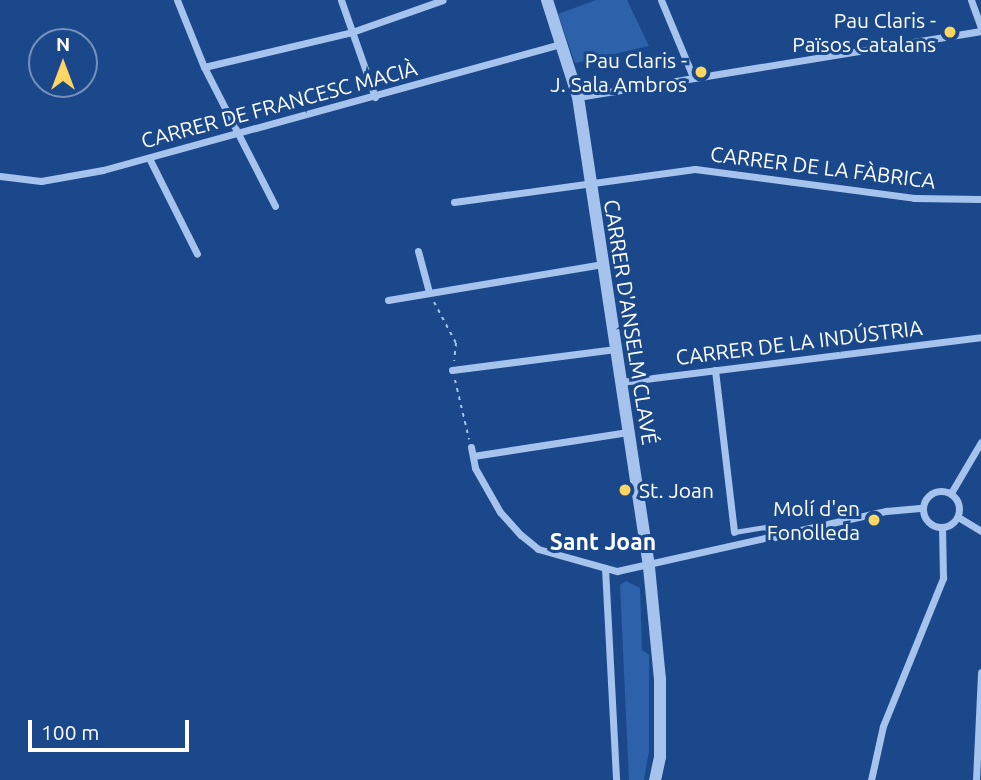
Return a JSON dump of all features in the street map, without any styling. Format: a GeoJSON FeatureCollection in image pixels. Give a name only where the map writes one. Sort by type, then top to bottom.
{"type":"FeatureCollection","features":[{"type":"Feature","properties":{"kind":"street"},"geometry":{"type":"LineString","coordinates":[[177,0],[204,67],[275,206]]}},
{"type":"Feature","properties":{"kind":"street"},"geometry":{"type":"LineString","coordinates":[[341,0],[374,97]]}},
{"type":"Feature","properties":{"kind":"street"},"geometry":{"type":"LineString","coordinates":[[204,67],[352,32],[443,0]]}},
{"type":"Feature","properties":{"kind":"street","name":"CARRER D'ANSELM CLAVÉ"},"geometry":{"type":"LineString","coordinates":[[547,0],[564,43],[578,97],[649,567],[660,678],[660,757],[655,780]]}},
{"type":"Feature","properties":{"kind":"street"},"geometry":{"type":"LineString","coordinates":[[661,0],[693,77]]}},
{"type":"Feature","properties":{"kind":"street"},"geometry":{"type":"LineString","coordinates":[[578,97],[981,30],[971,0]]}},
{"type":"Feature","properties":{"kind":"street","name":"CARRER DE FRANCESC MACIÀ"},"geometry":{"type":"LineString","coordinates":[[0,176],[41,181],[149,158],[564,43]]}},
{"type":"Feature","properties":{"kind":"street"},"geometry":{"type":"LineString","coordinates":[[149,158],[197,254]]}},
{"type":"Feature","properties":{"kind":"street","name":"CARRER DE LA FÀBRICA"},"geometry":{"type":"LineString","coordinates":[[453,202],[695,169],[914,198],[981,199]]}},
{"type":"Feature","properties":{"kind":"street"},"geometry":{"type":"LineString","coordinates":[[418,251],[429,292]]}},
{"type":"Feature","properties":{"kind":"street"},"geometry":{"type":"LineString","coordinates":[[387,300],[603,264]]}},
{"type":"Feature","properties":{"kind":"street","name":"CARRER DE LA INDÚSTRIA"},"geometry":{"type":"LineString","coordinates":[[621,382],[981,337]]}},
{"type":"Feature","properties":{"kind":"street"},"geometry":{"type":"LineString","coordinates":[[452,370],[616,349]]}},
{"type":"Feature","properties":{"kind":"street"},"geometry":{"type":"LineString","coordinates":[[715,370],[734,531]]}},
{"type":"Feature","properties":{"kind":"street"},"geometry":{"type":"LineString","coordinates":[[472,456],[628,432]]}},
{"type":"Feature","properties":{"kind":"street"},"geometry":{"type":"LineString","coordinates":[[951,493],[981,442]]}},
{"type":"Feature","properties":{"kind":"street"},"geometry":{"type":"LineString","coordinates":[[471,447],[472,456],[500,512],[521,535],[538,549],[605,568],[649,567],[886,511],[923,509]]}},
{"type":"Feature","properties":{"kind":"street"},"geometry":{"type":"LineString","coordinates":[[933,492],[951,493],[960,505],[958,517],[942,527],[927,521],[923,509],[933,492]]}},
{"type":"Feature","properties":{"kind":"street"},"geometry":{"type":"LineString","coordinates":[[958,517],[981,531]]}},
{"type":"Feature","properties":{"kind":"street"},"geometry":{"type":"LineString","coordinates":[[871,780],[883,726],[943,578],[942,527]]}},
{"type":"Feature","properties":{"kind":"street"},"geometry":{"type":"LineString","coordinates":[[605,568],[616,780]]}},
{"type":"Feature","properties":{"kind":"street"},"geometry":{"type":"LineString","coordinates":[[976,780],[981,672]]}},
{"type":"Feature","properties":{"kind":"lane"},"geometry":{"type":"LineString","coordinates":[[734,531],[765,527],[775,538]]}},
{"type":"Feature","properties":{"kind":"shaded area"},"geometry":{"type":"Polygon","coordinates":[[[596,0],[627,0],[649,46],[575,63],[558,14],[596,0]]]}},
{"type":"Feature","properties":{"kind":"shaded area"},"geometry":{"type":"Polygon","coordinates":[[[626,581],[640,588],[642,650],[649,655],[649,751],[644,780],[629,780],[620,585],[626,581]]]}},
{"type":"Feature","properties":{"kind":"place","name":"Pau Claris - Països Catalans"},"geometry":{"type":"Point","coordinates":[950,32]}},
{"type":"Feature","properties":{"kind":"place","name":"Pau Claris - J. Sala Ambros"},"geometry":{"type":"Point","coordinates":[701,72]}},
{"type":"Feature","properties":{"kind":"place","name":"St. Joan"},"geometry":{"type":"Point","coordinates":[625,490]}},
{"type":"Feature","properties":{"kind":"place","name":"Molí d'en Fonolleda"},"geometry":{"type":"Point","coordinates":[874,520]}},
{"type":"Feature","properties":{"kind":"district","name":"Sant Joan"},"geometry":{"type":"Point","coordinates":[603,542]}}]}
